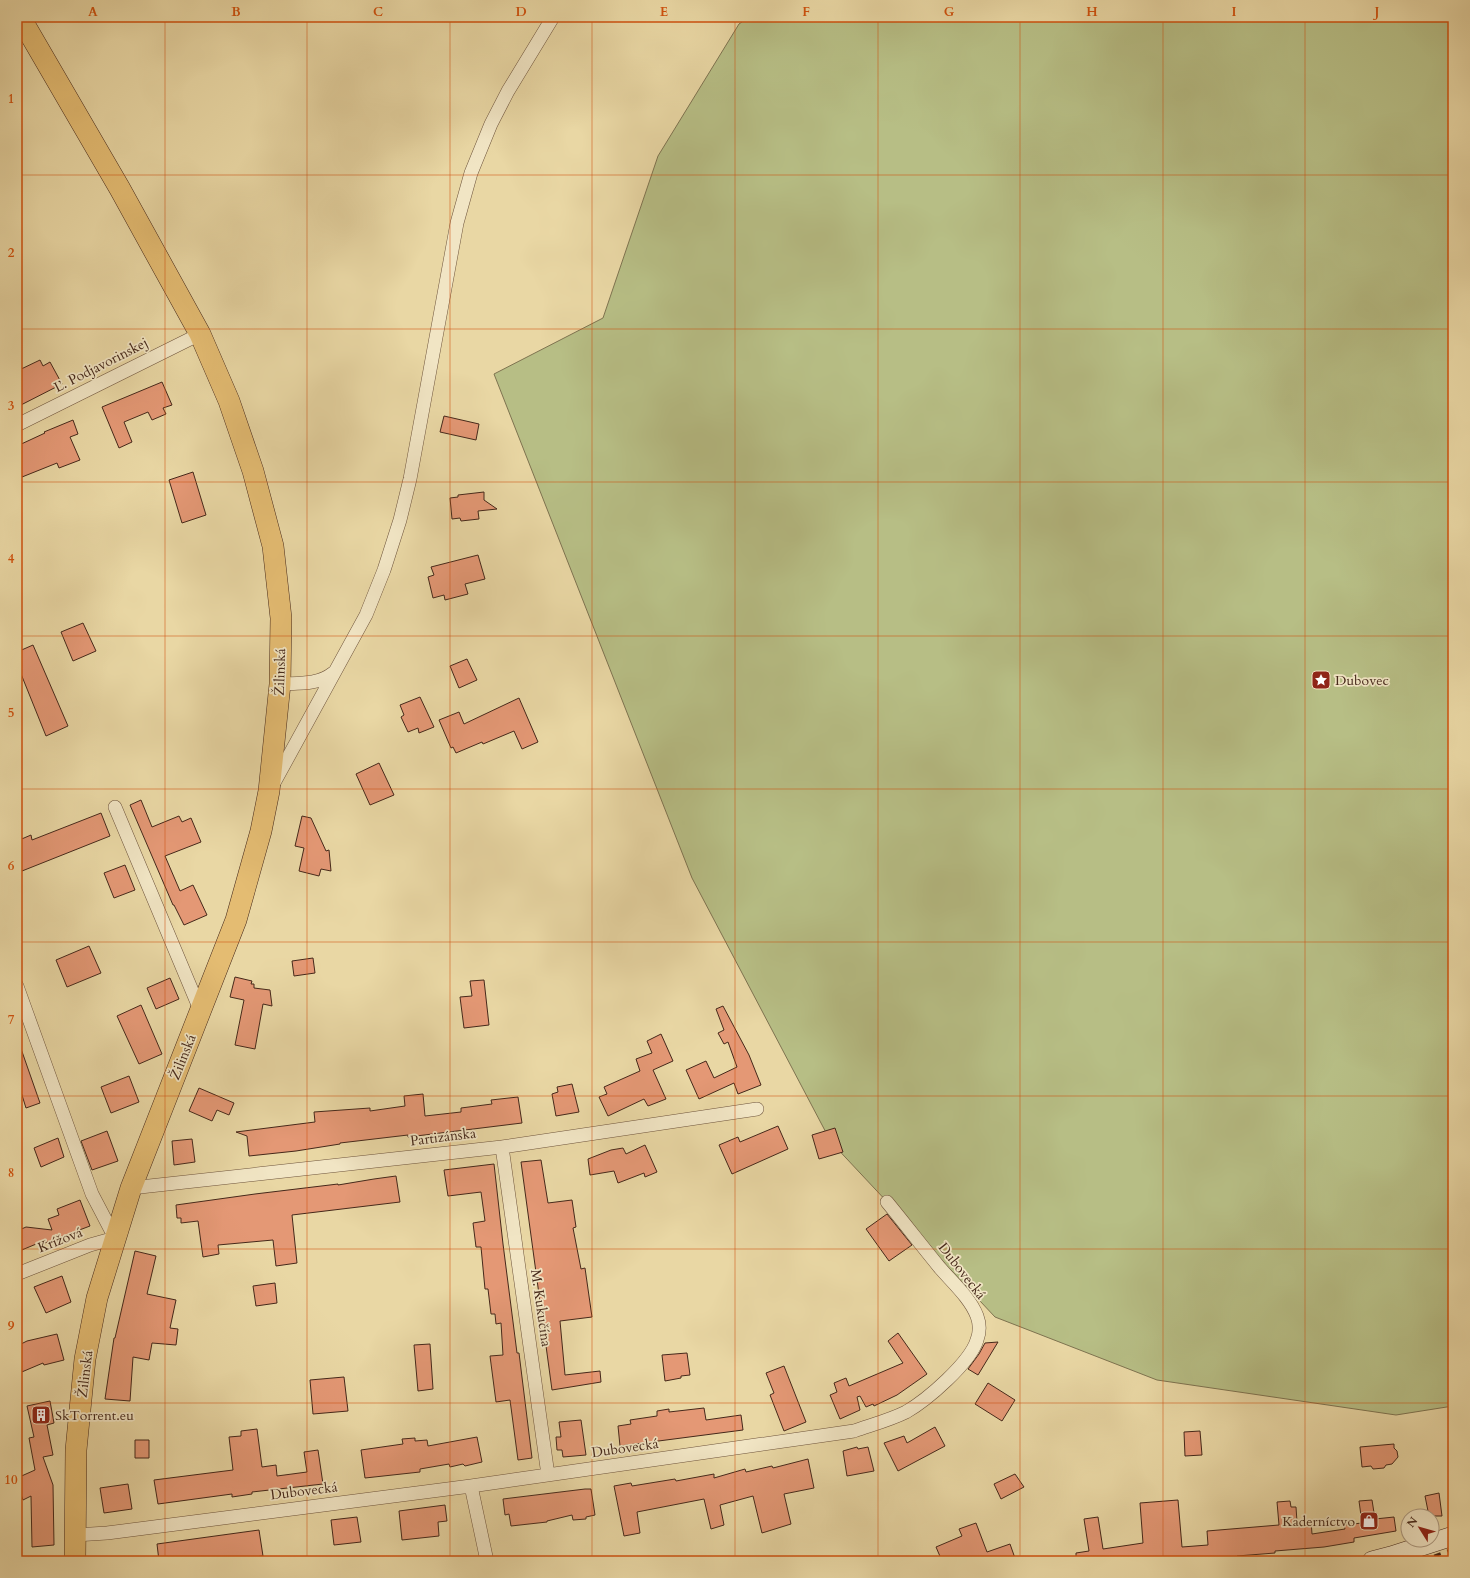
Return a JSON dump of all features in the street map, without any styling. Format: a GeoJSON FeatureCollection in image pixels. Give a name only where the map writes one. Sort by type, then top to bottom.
{"type":"FeatureCollection","features":[{"type":"Feature","properties":{"kind":"main road","name":"Žilinská"},"geometry":{"type":"LineString","coordinates":[[20,17],[120,189],[200,334],[229,401],[253,471],[272,546],[281,618],[280,684],[269,791],[261,831],[236,920],[131,1188],[98,1298],[85,1359],[76,1450],[75,1561]]}},
{"type":"Feature","properties":{"kind":"main road"},"geometry":{"type":"LineString","coordinates":[[1372,1561],[1453,1536]]}},
{"type":"Feature","properties":{"kind":"street"},"geometry":{"type":"LineString","coordinates":[[269,791],[333,673],[350,646],[366,615],[384,570],[400,520],[417,441],[457,223],[471,173],[491,124],[508,91],[553,17]]}},
{"type":"Feature","properties":{"kind":"street","name":"Ľ. Podjavorinskej"},"geometry":{"type":"LineString","coordinates":[[17,425],[200,334]]}},
{"type":"Feature","properties":{"kind":"street"},"geometry":{"type":"LineString","coordinates":[[280,684],[316,682],[326,679],[333,673]]}},
{"type":"Feature","properties":{"kind":"street"},"geometry":{"type":"LineString","coordinates":[[115,807],[201,1012]]}},
{"type":"Feature","properties":{"kind":"street"},"geometry":{"type":"LineString","coordinates":[[17,986],[92,1194],[115,1238]]}},
{"type":"Feature","properties":{"kind":"street","name":"Partizánska"},"geometry":{"type":"LineString","coordinates":[[131,1188],[502,1147],[756,1109]]}},
{"type":"Feature","properties":{"kind":"street","name":"M. Kukučína"},"geometry":{"type":"LineString","coordinates":[[502,1147],[548,1475]]}},
{"type":"Feature","properties":{"kind":"street","name":"Dubovecká"},"geometry":{"type":"LineString","coordinates":[[75,1535],[107,1533],[471,1486],[854,1431],[905,1412],[928,1397],[968,1356],[977,1341],[980,1328],[977,1316],[969,1301],[926,1251],[887,1202]]}},
{"type":"Feature","properties":{"kind":"street","name":"Krížová"},"geometry":{"type":"LineString","coordinates":[[17,1274],[90,1245],[115,1238]]}},
{"type":"Feature","properties":{"kind":"street"},"geometry":{"type":"LineString","coordinates":[[471,1486],[487,1561]]}},
{"type":"Feature","properties":{"kind":"green space"},"geometry":{"type":"Polygon","coordinates":[[[749,17],[1453,17],[1453,1406],[1396,1415],[1157,1380],[995,1317],[831,1142],[692,878],[494,374],[603,318],[658,156],[739,24],[749,17]]]}},
{"type":"Feature","properties":{"kind":"building"},"geometry":{"type":"Polygon","coordinates":[[[40,360],[43,366],[50,362],[62,384],[17,407],[17,371],[40,360]]]}},
{"type":"Feature","properties":{"kind":"building"},"geometry":{"type":"Polygon","coordinates":[[[162,382],[172,405],[163,408],[166,414],[152,420],[148,412],[124,422],[132,442],[119,448],[102,407],[162,382]]]}},
{"type":"Feature","properties":{"kind":"building"},"geometry":{"type":"Polygon","coordinates":[[[444,416],[479,424],[476,440],[440,432],[444,416]]]}},
{"type":"Feature","properties":{"kind":"building"},"geometry":{"type":"Polygon","coordinates":[[[73,420],[78,434],[70,437],[80,460],[59,468],[57,463],[22,477],[21,473],[17,475],[17,446],[45,433],[44,432],[73,420]]]}},
{"type":"Feature","properties":{"kind":"building"},"geometry":{"type":"Polygon","coordinates":[[[193,472],[206,515],[182,523],[169,480],[193,472]]]}},
{"type":"Feature","properties":{"kind":"building"},"geometry":{"type":"Polygon","coordinates":[[[484,492],[484,500],[497,509],[478,511],[479,519],[461,521],[460,518],[452,519],[450,498],[458,497],[458,495],[484,492]]]}},
{"type":"Feature","properties":{"kind":"building"},"geometry":{"type":"Polygon","coordinates":[[[478,555],[485,579],[465,584],[468,594],[445,600],[444,595],[433,598],[428,577],[434,575],[431,567],[478,555]]]}},
{"type":"Feature","properties":{"kind":"building"},"geometry":{"type":"Polygon","coordinates":[[[83,623],[96,651],[73,661],[61,632],[83,623]]]}},
{"type":"Feature","properties":{"kind":"building"},"geometry":{"type":"Polygon","coordinates":[[[33,645],[68,726],[46,736],[17,664],[17,652],[33,645]]]}},
{"type":"Feature","properties":{"kind":"building"},"geometry":{"type":"Polygon","coordinates":[[[467,659],[477,680],[459,688],[450,666],[467,659]]]}},
{"type":"Feature","properties":{"kind":"building"},"geometry":{"type":"Polygon","coordinates":[[[420,697],[434,727],[419,733],[418,728],[408,732],[401,717],[404,715],[400,705],[420,697]]]}},
{"type":"Feature","properties":{"kind":"building"},"geometry":{"type":"Polygon","coordinates":[[[519,698],[538,742],[522,749],[514,731],[456,753],[453,747],[451,748],[439,720],[459,712],[464,724],[519,698]]]}},
{"type":"Feature","properties":{"kind":"building"},"geometry":{"type":"Polygon","coordinates":[[[379,763],[394,795],[370,805],[356,774],[379,763]]]}},
{"type":"Feature","properties":{"kind":"building"},"geometry":{"type":"Polygon","coordinates":[[[141,800],[152,827],[179,816],[182,822],[191,818],[201,842],[165,856],[180,891],[193,885],[207,915],[184,925],[173,905],[130,805],[141,800]]]}},
{"type":"Feature","properties":{"kind":"building"},"geometry":{"type":"Polygon","coordinates":[[[101,813],[110,836],[22,871],[17,858],[17,841],[31,835],[32,840],[101,813]]]}},
{"type":"Feature","properties":{"kind":"building"},"geometry":{"type":"Polygon","coordinates":[[[302,816],[311,818],[326,851],[329,850],[331,871],[321,869],[319,876],[299,871],[304,848],[295,846],[302,816]]]}},
{"type":"Feature","properties":{"kind":"building"},"geometry":{"type":"Polygon","coordinates":[[[125,865],[135,890],[114,898],[104,873],[125,865]]]}},
{"type":"Feature","properties":{"kind":"building"},"geometry":{"type":"Polygon","coordinates":[[[89,946],[101,973],[67,987],[56,960],[89,946]]]}},
{"type":"Feature","properties":{"kind":"building"},"geometry":{"type":"Polygon","coordinates":[[[313,958],[315,973],[294,976],[292,961],[313,958]]]}},
{"type":"Feature","properties":{"kind":"building"},"geometry":{"type":"Polygon","coordinates":[[[235,977],[252,981],[251,984],[254,984],[254,988],[270,990],[272,1006],[263,1004],[255,1049],[235,1045],[244,1000],[230,997],[235,977]]]}},
{"type":"Feature","properties":{"kind":"building"},"geometry":{"type":"Polygon","coordinates":[[[170,978],[179,999],[156,1009],[147,988],[170,978]]]}},
{"type":"Feature","properties":{"kind":"building"},"geometry":{"type":"Polygon","coordinates":[[[484,980],[489,1025],[464,1028],[460,997],[472,996],[470,981],[484,980]]]}},
{"type":"Feature","properties":{"kind":"building"},"geometry":{"type":"Polygon","coordinates":[[[141,1005],[162,1054],[139,1064],[117,1016],[141,1005]]]}},
{"type":"Feature","properties":{"kind":"building"},"geometry":{"type":"Polygon","coordinates":[[[723,1006],[749,1055],[761,1085],[738,1094],[734,1083],[699,1099],[686,1070],[706,1061],[714,1078],[737,1067],[728,1042],[724,1044],[718,1033],[724,1030],[716,1009],[723,1006]]]}},
{"type":"Feature","properties":{"kind":"building"},"geometry":{"type":"Polygon","coordinates":[[[661,1034],[673,1061],[653,1070],[666,1099],[648,1106],[644,1099],[608,1116],[599,1097],[607,1094],[604,1087],[640,1071],[636,1059],[652,1053],[647,1041],[661,1034]]]}},
{"type":"Feature","properties":{"kind":"building"},"geometry":{"type":"Polygon","coordinates":[[[19,1043],[40,1103],[26,1108],[21,1092],[17,1094],[17,1044],[19,1043]]]}},
{"type":"Feature","properties":{"kind":"building"},"geometry":{"type":"Polygon","coordinates":[[[129,1076],[139,1102],[111,1113],[101,1087],[129,1076]]]}},
{"type":"Feature","properties":{"kind":"building"},"geometry":{"type":"Polygon","coordinates":[[[572,1084],[579,1112],[556,1116],[552,1094],[558,1092],[557,1087],[572,1084]]]}},
{"type":"Feature","properties":{"kind":"building"},"geometry":{"type":"Polygon","coordinates":[[[199,1088],[234,1103],[229,1115],[217,1110],[212,1121],[189,1111],[199,1088]]]}},
{"type":"Feature","properties":{"kind":"building"},"geometry":{"type":"Polygon","coordinates":[[[423,1094],[425,1116],[461,1112],[461,1108],[492,1104],[491,1100],[518,1097],[522,1123],[408,1137],[408,1135],[340,1143],[296,1151],[249,1156],[247,1136],[236,1132],[315,1122],[314,1112],[370,1108],[370,1111],[405,1106],[404,1096],[423,1094]]]}},
{"type":"Feature","properties":{"kind":"building"},"geometry":{"type":"Polygon","coordinates":[[[778,1126],[788,1149],[732,1174],[719,1145],[738,1137],[740,1142],[778,1126]]]}},
{"type":"Feature","properties":{"kind":"building"},"geometry":{"type":"Polygon","coordinates":[[[835,1128],[843,1152],[819,1159],[812,1135],[835,1128]]]}},
{"type":"Feature","properties":{"kind":"building"},"geometry":{"type":"Polygon","coordinates":[[[107,1131],[118,1161],[92,1170],[81,1141],[107,1131]]]}},
{"type":"Feature","properties":{"kind":"building"},"geometry":{"type":"Polygon","coordinates":[[[58,1138],[64,1157],[41,1167],[34,1148],[58,1138]]]}},
{"type":"Feature","properties":{"kind":"building"},"geometry":{"type":"Polygon","coordinates":[[[192,1139],[195,1162],[174,1165],[172,1141],[192,1139]]]}},
{"type":"Feature","properties":{"kind":"building"},"geometry":{"type":"Polygon","coordinates":[[[645,1145],[657,1172],[645,1177],[644,1173],[618,1183],[614,1171],[590,1175],[588,1159],[611,1150],[623,1148],[626,1154],[645,1145]]]}},
{"type":"Feature","properties":{"kind":"building"},"geometry":{"type":"Polygon","coordinates":[[[541,1160],[548,1203],[572,1200],[576,1227],[573,1228],[581,1269],[585,1268],[592,1317],[560,1321],[565,1375],[600,1371],[601,1382],[552,1390],[521,1162],[541,1160]]]}},
{"type":"Feature","properties":{"kind":"building"},"geometry":{"type":"Polygon","coordinates":[[[494,1164],[517,1353],[519,1353],[532,1458],[518,1460],[510,1400],[496,1402],[490,1356],[503,1355],[501,1323],[496,1324],[495,1314],[491,1314],[488,1289],[485,1289],[481,1247],[476,1247],[473,1223],[485,1221],[481,1192],[448,1196],[444,1170],[494,1164]]]}},
{"type":"Feature","properties":{"kind":"building"},"geometry":{"type":"Polygon","coordinates":[[[396,1176],[400,1202],[292,1215],[297,1263],[276,1266],[273,1240],[218,1245],[219,1254],[203,1257],[198,1221],[181,1223],[181,1218],[177,1218],[176,1205],[255,1194],[338,1185],[396,1176]]]}},
{"type":"Feature","properties":{"kind":"building"},"geometry":{"type":"Polygon","coordinates":[[[80,1200],[90,1226],[42,1244],[41,1242],[17,1252],[17,1231],[26,1227],[52,1230],[48,1219],[59,1215],[57,1209],[80,1200]]]}},
{"type":"Feature","properties":{"kind":"building"},"geometry":{"type":"Polygon","coordinates":[[[887,1214],[912,1245],[889,1261],[866,1229],[887,1214]]]}},
{"type":"Feature","properties":{"kind":"building"},"geometry":{"type":"Polygon","coordinates":[[[135,1251],[156,1256],[147,1294],[176,1300],[170,1328],[178,1329],[176,1345],[152,1343],[149,1360],[133,1357],[130,1401],[105,1399],[114,1338],[135,1251]]]}},
{"type":"Feature","properties":{"kind":"building"},"geometry":{"type":"Polygon","coordinates":[[[62,1276],[71,1302],[46,1313],[34,1287],[62,1276]]]}},
{"type":"Feature","properties":{"kind":"building"},"geometry":{"type":"Polygon","coordinates":[[[275,1283],[277,1303],[256,1306],[253,1286],[275,1283]]]}},
{"type":"Feature","properties":{"kind":"building"},"geometry":{"type":"Polygon","coordinates":[[[898,1333],[927,1374],[897,1395],[874,1406],[873,1404],[866,1407],[860,1396],[857,1397],[860,1410],[840,1419],[830,1395],[837,1392],[834,1383],[846,1378],[849,1386],[903,1363],[888,1341],[898,1333]]]}},
{"type":"Feature","properties":{"kind":"building"},"geometry":{"type":"Polygon","coordinates":[[[57,1334],[64,1360],[44,1365],[43,1363],[17,1374],[17,1346],[27,1341],[57,1334]]]}},
{"type":"Feature","properties":{"kind":"building"},"geometry":{"type":"Polygon","coordinates":[[[998,1342],[978,1375],[968,1369],[985,1343],[998,1342]]]}},
{"type":"Feature","properties":{"kind":"building"},"geometry":{"type":"Polygon","coordinates":[[[430,1344],[433,1389],[418,1391],[414,1345],[430,1344]]]}},
{"type":"Feature","properties":{"kind":"building"},"geometry":{"type":"Polygon","coordinates":[[[687,1353],[690,1375],[665,1381],[662,1355],[687,1353]]]}},
{"type":"Feature","properties":{"kind":"building"},"geometry":{"type":"Polygon","coordinates":[[[784,1366],[806,1422],[784,1431],[770,1395],[774,1393],[766,1373],[784,1366]]]}},
{"type":"Feature","properties":{"kind":"building"},"geometry":{"type":"Polygon","coordinates":[[[344,1377],[348,1411],[313,1414],[310,1380],[344,1377]]]}},
{"type":"Feature","properties":{"kind":"building"},"geometry":{"type":"Polygon","coordinates":[[[988,1383],[1015,1400],[1002,1421],[975,1404],[988,1383]]]}},
{"type":"Feature","properties":{"kind":"building"},"geometry":{"type":"Polygon","coordinates":[[[50,1401],[54,1423],[47,1425],[53,1455],[43,1457],[53,1485],[54,1545],[32,1547],[31,1496],[23,1500],[17,1484],[17,1478],[35,1470],[29,1438],[34,1437],[27,1406],[50,1401]]]}},
{"type":"Feature","properties":{"kind":"building"},"geometry":{"type":"Polygon","coordinates":[[[704,1408],[706,1420],[741,1415],[743,1430],[620,1446],[618,1426],[631,1424],[630,1420],[657,1416],[657,1411],[669,1409],[669,1412],[704,1408]]]}},
{"type":"Feature","properties":{"kind":"building"},"geometry":{"type":"Polygon","coordinates":[[[581,1420],[586,1455],[563,1457],[562,1450],[557,1450],[556,1437],[561,1437],[559,1422],[581,1420]]]}},
{"type":"Feature","properties":{"kind":"building"},"geometry":{"type":"Polygon","coordinates":[[[935,1427],[945,1446],[898,1471],[884,1443],[904,1436],[907,1443],[935,1427]]]}},
{"type":"Feature","properties":{"kind":"building"},"geometry":{"type":"Polygon","coordinates":[[[257,1429],[262,1467],[276,1465],[277,1476],[307,1472],[304,1452],[318,1450],[323,1484],[252,1492],[252,1494],[232,1497],[232,1494],[158,1504],[154,1480],[233,1470],[229,1437],[241,1436],[241,1431],[257,1429]]]}},
{"type":"Feature","properties":{"kind":"building"},"geometry":{"type":"Polygon","coordinates":[[[1200,1431],[1202,1455],[1185,1456],[1184,1432],[1200,1431]]]}},
{"type":"Feature","properties":{"kind":"building"},"geometry":{"type":"Polygon","coordinates":[[[477,1437],[482,1462],[465,1466],[463,1464],[450,1467],[449,1464],[420,1469],[420,1472],[365,1478],[361,1450],[403,1444],[402,1439],[415,1438],[415,1441],[427,1440],[428,1446],[477,1437]]]}},
{"type":"Feature","properties":{"kind":"building"},"geometry":{"type":"Polygon","coordinates":[[[135,1440],[149,1440],[149,1458],[135,1458],[135,1440]]]}},
{"type":"Feature","properties":{"kind":"building"},"geometry":{"type":"Polygon","coordinates":[[[1394,1444],[1398,1457],[1392,1464],[1386,1465],[1384,1468],[1373,1469],[1371,1466],[1362,1467],[1360,1447],[1394,1444]]]}},
{"type":"Feature","properties":{"kind":"building"},"geometry":{"type":"Polygon","coordinates":[[[857,1447],[858,1449],[868,1447],[874,1471],[847,1476],[843,1451],[857,1447]]]}},
{"type":"Feature","properties":{"kind":"building"},"geometry":{"type":"Polygon","coordinates":[[[808,1459],[814,1488],[784,1494],[791,1524],[762,1533],[753,1496],[720,1505],[724,1525],[711,1529],[704,1499],[637,1512],[640,1533],[624,1536],[614,1486],[631,1483],[632,1486],[675,1479],[676,1481],[714,1474],[714,1478],[745,1469],[746,1472],[772,1466],[773,1468],[808,1459]]]}},
{"type":"Feature","properties":{"kind":"building"},"geometry":{"type":"Polygon","coordinates":[[[1015,1474],[1024,1487],[1001,1499],[994,1484],[1015,1474]]]}},
{"type":"Feature","properties":{"kind":"building"},"geometry":{"type":"Polygon","coordinates":[[[128,1484],[132,1509],[104,1513],[100,1488],[128,1484]]]}},
{"type":"Feature","properties":{"kind":"building"},"geometry":{"type":"Polygon","coordinates":[[[591,1489],[595,1515],[586,1517],[586,1519],[573,1520],[572,1515],[547,1522],[511,1526],[509,1514],[505,1515],[503,1499],[591,1489]]]}},
{"type":"Feature","properties":{"kind":"building"},"geometry":{"type":"Polygon","coordinates":[[[1439,1493],[1442,1516],[1440,1516],[1440,1508],[1427,1508],[1425,1496],[1439,1493]]]}},
{"type":"Feature","properties":{"kind":"building"},"geometry":{"type":"Polygon","coordinates":[[[1178,1500],[1182,1547],[1208,1545],[1207,1531],[1279,1525],[1277,1502],[1290,1501],[1291,1507],[1296,1507],[1297,1522],[1311,1521],[1312,1534],[1345,1529],[1344,1525],[1362,1523],[1359,1501],[1372,1500],[1375,1519],[1394,1517],[1396,1531],[1354,1538],[1354,1542],[1324,1547],[1237,1556],[1238,1561],[1076,1561],[1076,1553],[1089,1551],[1084,1519],[1098,1517],[1103,1549],[1143,1543],[1140,1503],[1178,1500]]]}},
{"type":"Feature","properties":{"kind":"building"},"geometry":{"type":"Polygon","coordinates":[[[445,1505],[447,1521],[438,1522],[439,1536],[402,1540],[399,1511],[445,1505]]]}},
{"type":"Feature","properties":{"kind":"building"},"geometry":{"type":"Polygon","coordinates":[[[357,1517],[361,1542],[334,1545],[331,1520],[357,1517]]]}},
{"type":"Feature","properties":{"kind":"building"},"geometry":{"type":"Polygon","coordinates":[[[976,1523],[987,1552],[1010,1544],[1016,1561],[942,1561],[936,1547],[962,1536],[959,1529],[976,1523]]]}},
{"type":"Feature","properties":{"kind":"building"},"geometry":{"type":"Polygon","coordinates":[[[259,1530],[263,1556],[218,1561],[159,1561],[157,1544],[259,1530]]]}},
{"type":"Feature","properties":{"kind":"railway"},"geometry":{"type":"LineString","coordinates":[[1421,1561],[1453,1549]]}},
{"type":"Feature","properties":{"kind":"place","name":"Dubovec"},"geometry":{"type":"Point","coordinates":[1321,680]}},
{"type":"Feature","properties":{"kind":"place","name":"SkTorrent.eu"},"geometry":{"type":"Point","coordinates":[41,1415]}},
{"type":"Feature","properties":{"kind":"place","name":"Kaderníctvo"},"geometry":{"type":"Point","coordinates":[1369,1521]}}]}
